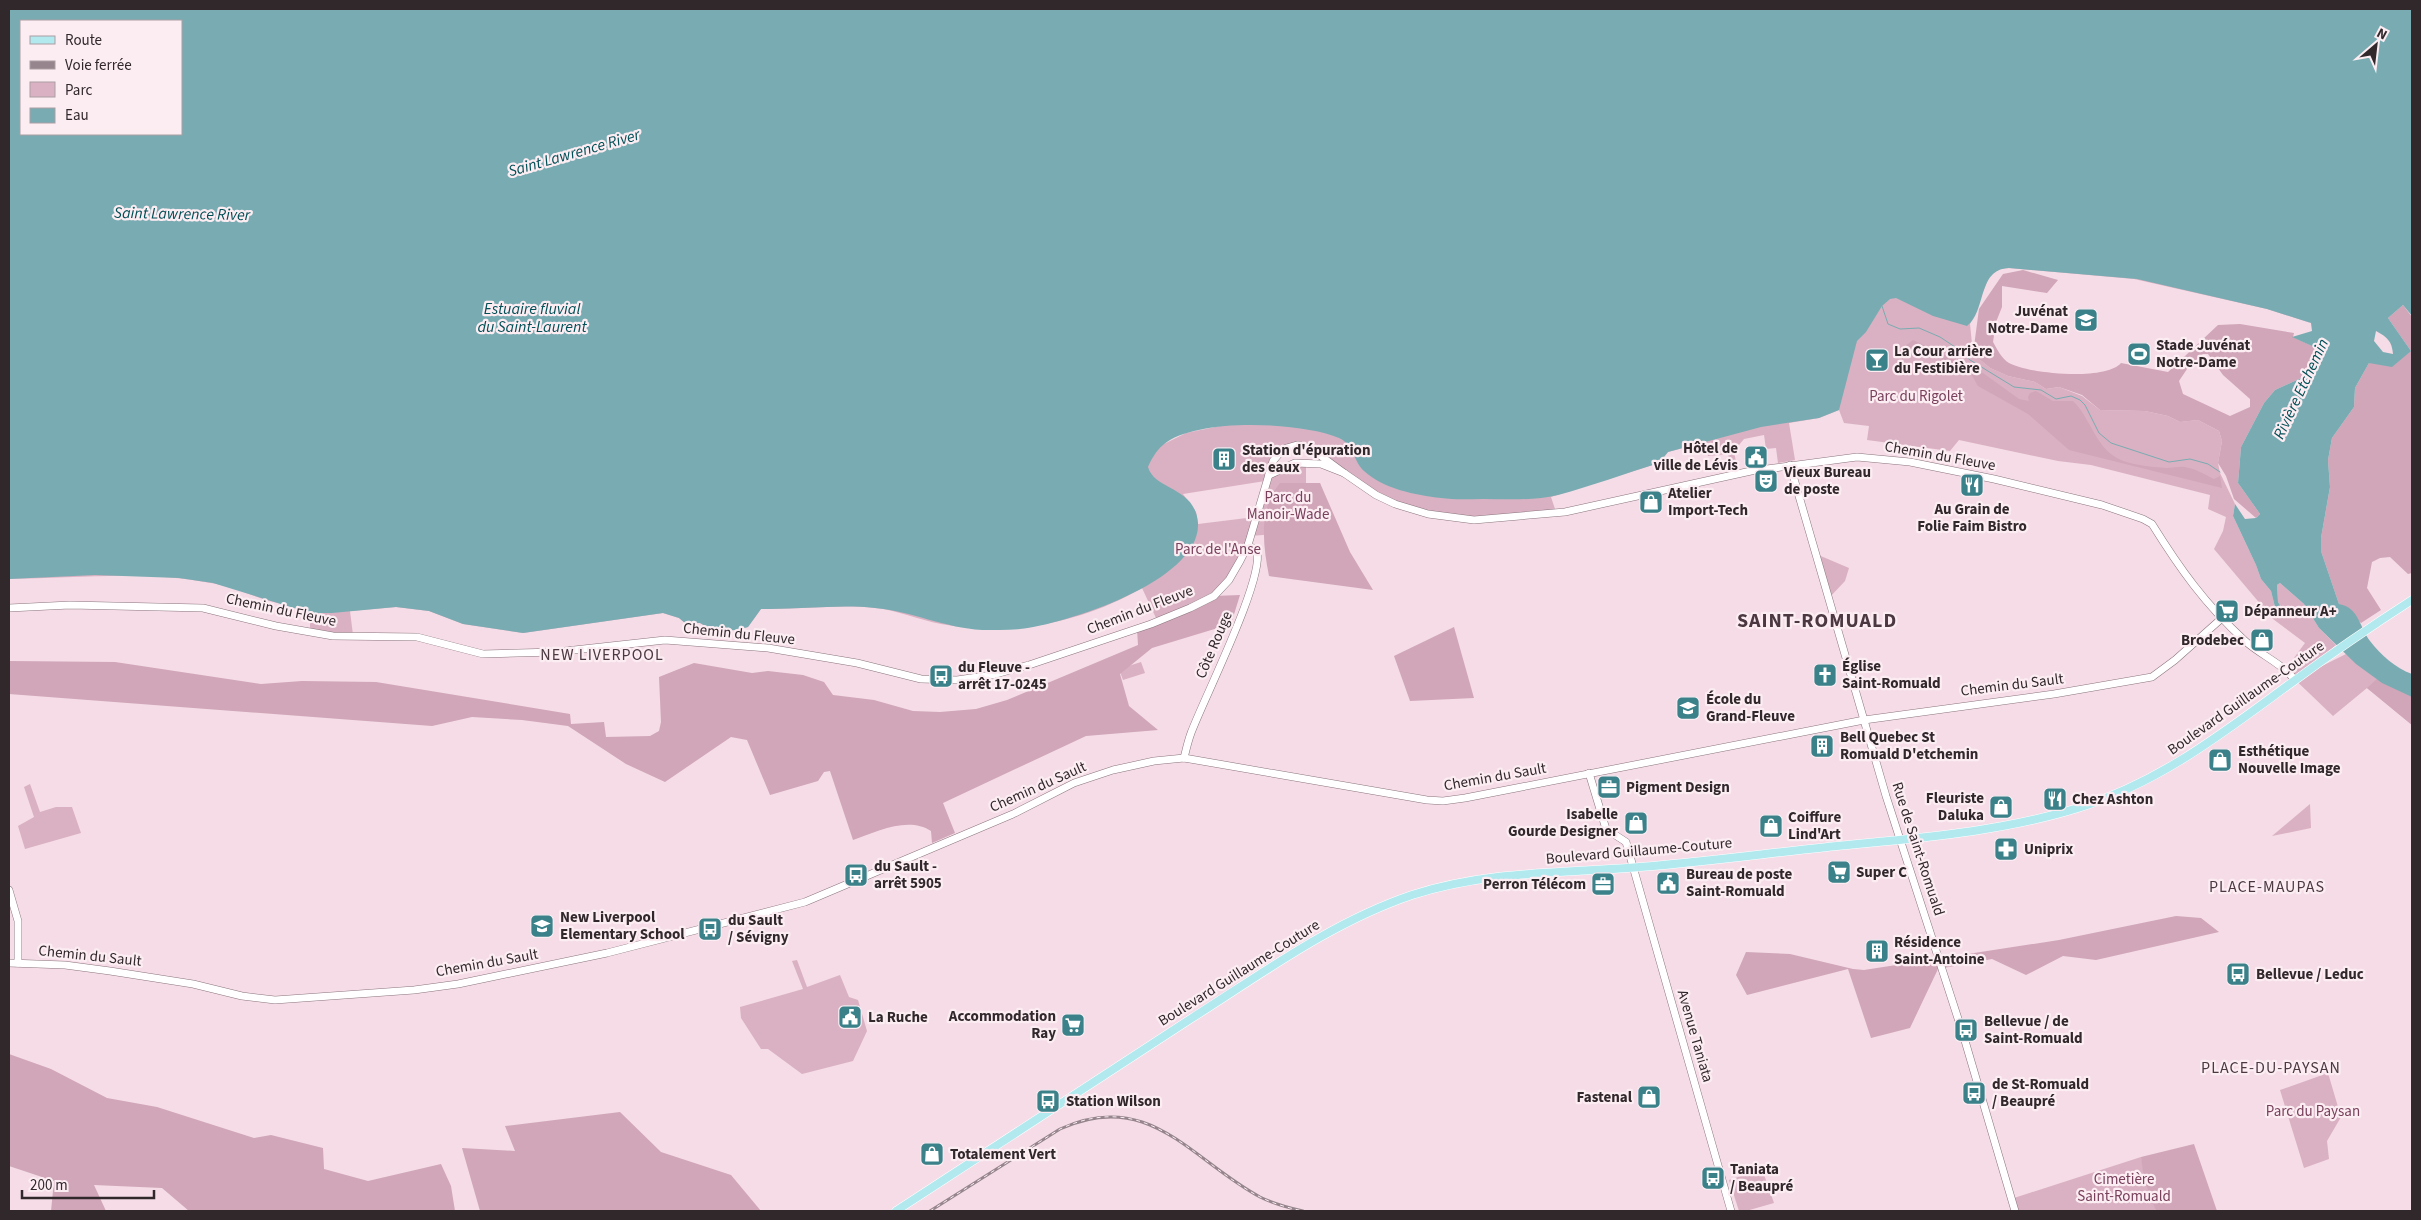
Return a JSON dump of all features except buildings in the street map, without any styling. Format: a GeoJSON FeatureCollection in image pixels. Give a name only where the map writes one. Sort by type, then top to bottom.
{"type":"FeatureCollection","features":[{"type":"Feature","properties":{"kind":"main road","name":"Boulevard Guillaume-Couture"},"geometry":{"type":"LineString","coordinates":[[896,1211],[1276,964],[1370,911],[1414,895],[1457,883],[1509,875],[1633,867],[1902,840],[1975,831],[2077,808],[2128,790],[2188,758],[2225,733],[2295,680],[2412,600]]}},
{"type":"Feature","properties":{"kind":"street"},"geometry":{"type":"LineString","coordinates":[[1269,475],[1273,461],[1278,454],[1290,446],[1316,451],[1344,473]]}},
{"type":"Feature","properties":{"kind":"street","name":"Chemin du Fleuve"},"geometry":{"type":"LineString","coordinates":[[9,608],[70,605],[204,608],[276,626],[333,636],[417,636],[483,654],[556,652],[665,640],[768,648],[857,663],[921,679],[957,680],[992,675],[1029,665],[1190,608],[1214,596],[1229,580],[1248,545],[1269,475],[1295,463],[1321,464],[1344,473],[1395,504],[1428,514],[1474,520],[1565,512],[1735,474],[1790,465],[1857,458],[1910,462],[1994,479],[2102,505],[2130,514],[2152,524],[2184,575],[2221,619],[2253,648],[2289,672],[2295,680]]}},
{"type":"Feature","properties":{"kind":"street","name":"Rue de Saint-Romuald"},"geometry":{"type":"LineString","coordinates":[[1790,465],[1864,720],[2016,1211]]}},
{"type":"Feature","properties":{"kind":"street","name":"Côte Rouge"},"geometry":{"type":"LineString","coordinates":[[1184,758],[1190,735],[1244,610],[1259,560],[1257,551],[1248,545]]}},
{"type":"Feature","properties":{"kind":"street","name":"Chemin du Sault"},"geometry":{"type":"LineString","coordinates":[[9,963],[65,965],[110,971],[193,984],[242,996],[275,1000],[414,990],[458,984],[607,953],[805,902],[1013,814],[1074,783],[1113,770],[1154,761],[1184,758],[1443,801],[1864,720],[2054,694],[2152,677],[2175,660],[2221,619]]}},
{"type":"Feature","properties":{"kind":"street","name":"Avenue Taniata"},"geometry":{"type":"LineString","coordinates":[[1588,774],[1606,829],[1626,842],[1731,1211]]}},
{"type":"Feature","properties":{"kind":"street"},"geometry":{"type":"LineString","coordinates":[[9,890],[18,922],[18,963]]}},
{"type":"Feature","properties":{"kind":"green space"},"geometry":{"type":"Polygon","coordinates":[[[1923,158],[2311,323],[2267,309],[2134,279],[2009,268],[1999,269],[1989,277],[1970,324],[1973,354],[1990,368],[2008,376],[2035,382],[2046,389],[2059,387],[2082,396],[2100,410],[2145,411],[2168,416],[2180,422],[2198,420],[2219,431],[2222,441],[2218,463],[2220,473],[2235,504],[2233,516],[2261,579],[2271,591],[2275,607],[2285,613],[2278,602],[2277,585],[2280,583],[2304,604],[2319,628],[2336,645],[2298,678],[2346,654],[2377,679],[2412,682],[2412,725],[2367,688],[2333,716],[2285,670],[2305,643],[2273,619],[2214,549],[2223,531],[2226,517],[2208,509],[2210,495],[2091,465],[2058,461],[1959,440],[1950,451],[1867,440],[1869,426],[1844,423],[1839,410],[1819,418],[1789,423],[1795,460],[1778,463],[1776,448],[1766,449],[1764,435],[1744,439],[1734,451],[1737,468],[1732,470],[1728,454],[1708,456],[1705,442],[1668,452],[1659,463],[1551,497],[1556,512],[1474,519],[1395,504],[1310,448],[1283,449],[1269,474],[1306,462],[1306,483],[1320,483],[1331,530],[1250,536],[1240,561],[1214,596],[1155,622],[1156,618],[1142,588],[1095,610],[1070,618],[1019,628],[967,628],[941,624],[883,609],[846,607],[761,609],[748,627],[737,630],[714,631],[700,623],[685,623],[679,618],[663,613],[523,633],[463,624],[429,611],[396,607],[350,611],[353,635],[310,630],[310,613],[211,583],[186,579],[136,576],[9,579],[9,525],[1164,444],[1186,433],[1220,426],[1757,261],[1923,158]],[[1265,481],[1183,494],[1196,512],[1198,524],[1255,517],[1265,481]]]}},
{"type":"Feature","properties":{"kind":"green space"},"geometry":{"type":"Polygon","coordinates":[[[2023,270],[2058,280],[2047,293],[2002,286],[2002,307],[1996,322],[1993,342],[2004,359],[2019,367],[2049,373],[2084,374],[2113,369],[2121,363],[2168,372],[2218,325],[2240,324],[2294,333],[2293,337],[2323,351],[2312,373],[2275,390],[2264,403],[2241,447],[2238,483],[2260,514],[2256,518],[2234,499],[2226,476],[2218,463],[2222,441],[2219,431],[2198,420],[2180,422],[2168,416],[2145,411],[2100,410],[2082,395],[2059,387],[2046,389],[2035,382],[2008,376],[1990,368],[1973,354],[1979,309],[2003,274],[2023,270]],[[2203,354],[2189,366],[2179,381],[2183,394],[2230,416],[2250,407],[2250,399],[2223,375],[2208,354],[2203,354]]]}},
{"type":"Feature","properties":{"kind":"green space"},"geometry":{"type":"Polygon","coordinates":[[[2403,305],[2412,317],[2412,573],[2408,574],[2390,557],[2380,558],[2372,562],[2367,588],[2381,610],[2361,623],[2339,604],[2321,551],[2321,538],[2330,487],[2328,460],[2332,438],[2354,407],[2355,388],[2369,363],[2411,351],[2388,318],[2403,305]]]}},
{"type":"Feature","properties":{"kind":"green space"},"geometry":{"type":"Polygon","coordinates":[[[1913,340],[1983,373],[2019,399],[2029,401],[2030,393],[2036,391],[2053,401],[2073,401],[2103,446],[2117,458],[2134,464],[2154,467],[2185,467],[2214,479],[2220,476],[2222,488],[2069,450],[2028,414],[1978,386],[1970,372],[1949,362],[1904,347],[1913,340]]]}},
{"type":"Feature","properties":{"kind":"green space","name":"Parc du Manoir-Wade"},"geometry":{"type":"Polygon","coordinates":[[[1280,483],[1320,483],[1350,552],[1373,590],[1269,576],[1264,540],[1265,516],[1273,493],[1280,483]]]}},
{"type":"Feature","properties":{"kind":"green space"},"geometry":{"type":"Polygon","coordinates":[[[1816,554],[1849,568],[1845,581],[1829,598],[1816,554]]]}},
{"type":"Feature","properties":{"kind":"green space"},"geometry":{"type":"Polygon","coordinates":[[[1240,595],[1231,624],[1152,648],[1120,674],[1129,706],[1158,730],[1086,736],[943,803],[955,833],[932,843],[931,831],[912,825],[892,827],[853,840],[830,771],[824,772],[818,781],[770,795],[747,740],[731,737],[665,782],[626,764],[568,726],[522,720],[472,717],[432,726],[9,694],[9,661],[115,662],[261,684],[302,681],[376,682],[570,714],[571,724],[604,722],[606,737],[650,736],[659,731],[661,722],[659,677],[694,663],[752,673],[768,671],[803,675],[824,682],[833,695],[874,700],[913,711],[940,712],[976,709],[1007,700],[1138,645],[1137,629],[1214,596],[1240,595]]]}},
{"type":"Feature","properties":{"kind":"green space"},"geometry":{"type":"Polygon","coordinates":[[[1454,627],[1474,698],[1410,701],[1394,656],[1454,627]]]}},
{"type":"Feature","properties":{"kind":"green space"},"geometry":{"type":"Polygon","coordinates":[[[1141,662],[1145,673],[1123,680],[1119,669],[1141,662]]]}},
{"type":"Feature","properties":{"kind":"green space"},"geometry":{"type":"Polygon","coordinates":[[[2377,679],[2412,697],[2412,725],[2367,688],[2377,679]]]}},
{"type":"Feature","properties":{"kind":"green space"},"geometry":{"type":"Polygon","coordinates":[[[30,784],[40,812],[56,807],[72,807],[81,833],[25,849],[18,826],[34,817],[24,787],[30,784]]]}},
{"type":"Feature","properties":{"kind":"green space"},"geometry":{"type":"Polygon","coordinates":[[[2310,804],[2311,828],[2272,836],[2310,804]]]}},
{"type":"Feature","properties":{"kind":"green space"},"geometry":{"type":"Polygon","coordinates":[[[2176,916],[2201,918],[2219,932],[2096,960],[2063,956],[2026,975],[1992,959],[1938,969],[1910,1028],[1871,1038],[1848,969],[1747,995],[1736,975],[1746,952],[1790,954],[1864,970],[2059,940],[2176,916]]]}},
{"type":"Feature","properties":{"kind":"green space"},"geometry":{"type":"Polygon","coordinates":[[[797,960],[807,987],[840,975],[849,997],[858,1000],[867,1031],[853,1061],[802,1074],[768,1049],[761,1049],[741,1018],[740,1007],[803,989],[792,961],[797,960]]]}},
{"type":"Feature","properties":{"kind":"green space"},"geometry":{"type":"Polygon","coordinates":[[[9,1054],[51,1069],[107,1098],[157,1107],[254,1138],[271,1135],[323,1148],[324,1169],[368,1181],[441,1164],[451,1186],[455,1211],[189,1211],[162,1188],[94,1185],[106,1211],[51,1211],[54,1181],[9,1166],[9,1054]]]}},
{"type":"Feature","properties":{"kind":"green space","name":"Parc du Paysan"},"geometry":{"type":"Polygon","coordinates":[[[2328,1073],[2341,1117],[2327,1141],[2329,1159],[2304,1168],[2280,1090],[2328,1073]]]}},
{"type":"Feature","properties":{"kind":"green space"},"geometry":{"type":"Polygon","coordinates":[[[620,1112],[661,1152],[731,1175],[761,1211],[480,1211],[462,1148],[515,1151],[505,1126],[620,1112]]]}},
{"type":"Feature","properties":{"kind":"green space"},"geometry":{"type":"Polygon","coordinates":[[[2194,1144],[2217,1211],[2156,1211],[2144,1179],[2141,1157],[2194,1144]]]}},
{"type":"Feature","properties":{"kind":"green space","name":"Cimetière Saint-Romuald"},"geometry":{"type":"Polygon","coordinates":[[[2141,1157],[2156,1211],[2018,1211],[2014,1198],[2141,1157]]]}},
{"type":"Feature","properties":{"kind":"green space"},"geometry":{"type":"Polygon","coordinates":[[[1762,1169],[1774,1203],[1746,1211],[1739,1211],[1729,1180],[1762,1169]]]}},
{"type":"Feature","properties":{"kind":"water","name":"Estuaire fluvial du Saint-Laurent"},"geometry":{"type":"Polygon","coordinates":[[[9,9],[2412,9],[2412,316],[2403,305],[2388,318],[2411,351],[2392,367],[2369,363],[2355,388],[2354,407],[2332,438],[2328,460],[2330,487],[2321,538],[2321,551],[2339,604],[2351,609],[2370,641],[2384,656],[2394,665],[2412,674],[2412,697],[2382,683],[2356,664],[2319,628],[2304,604],[2280,583],[2277,585],[2278,602],[2285,613],[2285,617],[2281,615],[2275,607],[2271,591],[2261,579],[2233,516],[2235,504],[2245,519],[2256,518],[2260,514],[2238,483],[2241,447],[2264,403],[2275,390],[2312,373],[2323,351],[2292,337],[2312,331],[2311,323],[2267,309],[2137,279],[2009,268],[1999,270],[1992,275],[1987,283],[1978,311],[1967,326],[1933,316],[1896,298],[1890,299],[1882,306],[1866,332],[1857,341],[1839,410],[1819,418],[1761,427],[1668,452],[1659,463],[1549,497],[1451,499],[1400,490],[1390,487],[1364,471],[1344,441],[1300,428],[1249,425],[1223,426],[1178,436],[1161,447],[1154,455],[1148,467],[1158,481],[1183,495],[1195,511],[1198,523],[1193,544],[1178,563],[1155,581],[1097,609],[1020,629],[968,629],[902,612],[846,607],[761,609],[748,627],[737,630],[714,631],[700,623],[685,623],[679,618],[663,613],[523,633],[463,624],[429,611],[396,607],[332,613],[310,613],[213,583],[179,578],[95,575],[9,579],[9,9]],[[2376,331],[2374,341],[2383,352],[2393,354],[2388,340],[2376,331]]]}},
{"type":"Feature","properties":{"kind":"waterway"},"geometry":{"type":"LineString","coordinates":[[1882,306],[1888,324],[1900,329],[1919,328],[1940,337],[1970,360],[2014,387],[2041,390],[2056,399],[2071,396],[2080,400],[2085,405],[2099,433],[2111,443],[2169,462],[2190,459],[2208,464],[2220,472]]}},
{"type":"Feature","properties":{"kind":"railway"},"geometry":{"type":"LineString","coordinates":[[930,1211],[1060,1129],[1091,1119],[1119,1117],[1144,1123],[1168,1134],[1235,1182],[1260,1197],[1282,1206],[1303,1211]]}},
{"type":"Feature","properties":{"kind":"place","name":"Juvénat Notre-Dame"},"geometry":{"type":"Point","coordinates":[2086,320]}},
{"type":"Feature","properties":{"kind":"place","name":"Stade Juvénat Notre-Dame"},"geometry":{"type":"Point","coordinates":[2139,354]}},
{"type":"Feature","properties":{"kind":"place","name":"La Cour arrière du Festibière"},"geometry":{"type":"Point","coordinates":[1877,360]}},
{"type":"Feature","properties":{"kind":"place","name":"Hôtel de ville de Lévis"},"geometry":{"type":"Point","coordinates":[1756,457]}},
{"type":"Feature","properties":{"kind":"place","name":"Station d'épuration des eaux"},"geometry":{"type":"Point","coordinates":[1224,459]}},
{"type":"Feature","properties":{"kind":"place","name":"Vieux Bureau de poste"},"geometry":{"type":"Point","coordinates":[1766,481]}},
{"type":"Feature","properties":{"kind":"place","name":"Au Grain de Folie Faim Bistro"},"geometry":{"type":"Point","coordinates":[1972,485]}},
{"type":"Feature","properties":{"kind":"place","name":"Atelier Import-Tech"},"geometry":{"type":"Point","coordinates":[1651,502]}},
{"type":"Feature","properties":{"kind":"place","name":"Dépanneur A+"},"geometry":{"type":"Point","coordinates":[2227,611]}},
{"type":"Feature","properties":{"kind":"place","name":"Brodebec"},"geometry":{"type":"Point","coordinates":[2262,640]}},
{"type":"Feature","properties":{"kind":"place","name":"Église Saint-Romuald"},"geometry":{"type":"Point","coordinates":[1825,675]}},
{"type":"Feature","properties":{"kind":"place","name":"du Fleuve - arrêt 17-0245"},"geometry":{"type":"Point","coordinates":[941,676]}},
{"type":"Feature","properties":{"kind":"place","name":"École du Grand-Fleuve"},"geometry":{"type":"Point","coordinates":[1688,708]}},
{"type":"Feature","properties":{"kind":"place","name":"Bell Quebec St Romuald D'etchemin"},"geometry":{"type":"Point","coordinates":[1822,746]}},
{"type":"Feature","properties":{"kind":"place","name":"Esthétique Nouvelle Image"},"geometry":{"type":"Point","coordinates":[2220,760]}},
{"type":"Feature","properties":{"kind":"place","name":"Pigment Design"},"geometry":{"type":"Point","coordinates":[1609,787]}},
{"type":"Feature","properties":{"kind":"place","name":"Chez Ashton"},"geometry":{"type":"Point","coordinates":[2055,799]}},
{"type":"Feature","properties":{"kind":"place","name":"Fleuriste Daluka"},"geometry":{"type":"Point","coordinates":[2001,807]}},
{"type":"Feature","properties":{"kind":"place","name":"Isabelle Gourde Designer"},"geometry":{"type":"Point","coordinates":[1636,823]}},
{"type":"Feature","properties":{"kind":"place","name":"Coiffure Lind'Art"},"geometry":{"type":"Point","coordinates":[1771,826]}},
{"type":"Feature","properties":{"kind":"place","name":"Uniprix"},"geometry":{"type":"Point","coordinates":[2006,849]}},
{"type":"Feature","properties":{"kind":"place","name":"Super C"},"geometry":{"type":"Point","coordinates":[1839,872]}},
{"type":"Feature","properties":{"kind":"place","name":"du Sault - arrêt 5905"},"geometry":{"type":"Point","coordinates":[856,875]}},
{"type":"Feature","properties":{"kind":"place","name":"Bureau de poste Saint-Romuald"},"geometry":{"type":"Point","coordinates":[1668,883]}},
{"type":"Feature","properties":{"kind":"place","name":"Perron Télécom"},"geometry":{"type":"Point","coordinates":[1603,884]}},
{"type":"Feature","properties":{"kind":"place","name":"New Liverpool Elementary School"},"geometry":{"type":"Point","coordinates":[542,926]}},
{"type":"Feature","properties":{"kind":"place","name":"du Sault / Sévigny"},"geometry":{"type":"Point","coordinates":[710,929]}},
{"type":"Feature","properties":{"kind":"place","name":"Résidence Saint-Antoine"},"geometry":{"type":"Point","coordinates":[1877,951]}},
{"type":"Feature","properties":{"kind":"place","name":"Bellevue / Leduc"},"geometry":{"type":"Point","coordinates":[2238,974]}},
{"type":"Feature","properties":{"kind":"place","name":"La Ruche"},"geometry":{"type":"Point","coordinates":[850,1017]}},
{"type":"Feature","properties":{"kind":"place","name":"Accommodation Ray"},"geometry":{"type":"Point","coordinates":[1073,1025]}},
{"type":"Feature","properties":{"kind":"place","name":"Bellevue / de Saint-Romuald"},"geometry":{"type":"Point","coordinates":[1966,1030]}},
{"type":"Feature","properties":{"kind":"place","name":"de St-Romuald / Beaupré"},"geometry":{"type":"Point","coordinates":[1974,1093]}},
{"type":"Feature","properties":{"kind":"place","name":"Fastenal"},"geometry":{"type":"Point","coordinates":[1649,1097]}},
{"type":"Feature","properties":{"kind":"place","name":"Station Wilson"},"geometry":{"type":"Point","coordinates":[1048,1101]}},
{"type":"Feature","properties":{"kind":"place","name":"Totalement Vert"},"geometry":{"type":"Point","coordinates":[932,1154]}},
{"type":"Feature","properties":{"kind":"place","name":"Taniata / Beaupré"},"geometry":{"type":"Point","coordinates":[1713,1178]}},
{"type":"Feature","properties":{"kind":"district","name":"SAINT-ROMUALD"},"geometry":{"type":"Point","coordinates":[1817,621]}},
{"type":"Feature","properties":{"kind":"district","name":"NEW LIVERPOOL"},"geometry":{"type":"Point","coordinates":[602,655]}},
{"type":"Feature","properties":{"kind":"district","name":"PLACE-MAUPAS"},"geometry":{"type":"Point","coordinates":[2267,887]}},
{"type":"Feature","properties":{"kind":"district","name":"PLACE-DU-PAYSAN"},"geometry":{"type":"Point","coordinates":[2271,1068]}},
{"type":"Feature","properties":{"kind":"water label","name":"Saint Lawrence River"},"geometry":{"type":"Point","coordinates":[574,153]}},
{"type":"Feature","properties":{"kind":"water label","name":"Saint Lawrence River"},"geometry":{"type":"Point","coordinates":[182,214]}},
{"type":"Feature","properties":{"kind":"water label","name":"Rivière Etchemin"},"geometry":{"type":"Point","coordinates":[2301,389]}},
{"type":"Feature","properties":{"kind":"park label","name":"Parc du Rigolet"},"geometry":{"type":"Point","coordinates":[1916,396]}},
{"type":"Feature","properties":{"kind":"park label","name":"Parc de l'Anse"},"geometry":{"type":"Point","coordinates":[1218,549]}}]}
